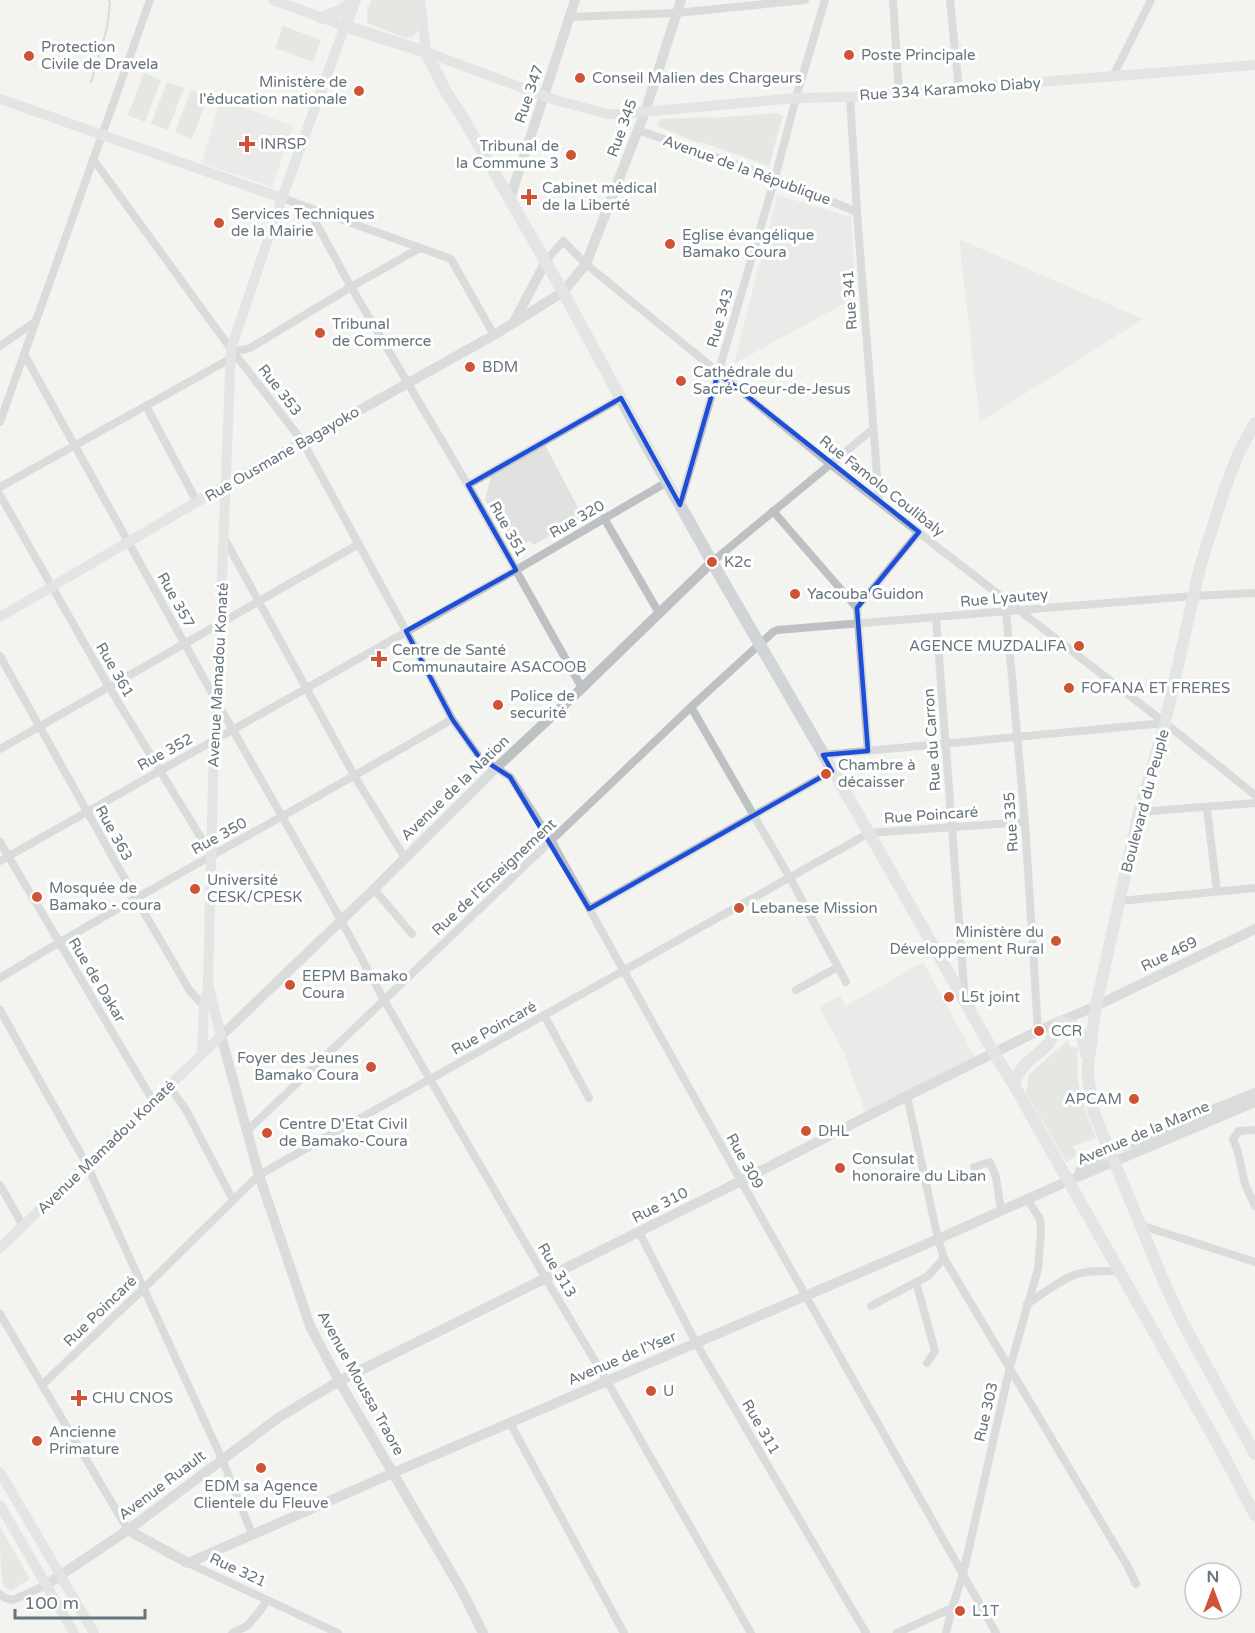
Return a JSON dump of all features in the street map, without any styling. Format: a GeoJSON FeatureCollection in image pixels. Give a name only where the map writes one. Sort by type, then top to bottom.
{"type":"FeatureCollection","features":[{"type":"Feature","properties":{"kind":"main road"},"geometry":{"type":"LineString","coordinates":[[273,0],[426,52],[550,98]]}},
{"type":"Feature","properties":{"kind":"main road"},"geometry":{"type":"LineString","coordinates":[[420,0],[426,52],[445,90],[564,292],[712,562],[1014,1085],[1249,1498],[1255,1515]]}},
{"type":"Feature","properties":{"kind":"main road"},"geometry":{"type":"LineString","coordinates":[[321,18],[354,3]]}},
{"type":"Feature","properties":{"kind":"main road"},"geometry":{"type":"LineString","coordinates":[[345,26],[354,3]]}},
{"type":"Feature","properties":{"kind":"main road"},"geometry":{"type":"LineString","coordinates":[[354,3],[354,16],[363,32]]}},
{"type":"Feature","properties":{"kind":"main road","name":"Avenue Mamadou Konaté"},"geometry":{"type":"LineString","coordinates":[[0,1248],[220,1036],[208,984],[214,740],[230,354],[282,198],[345,26]]}},
{"type":"Feature","properties":{"kind":"main road","name":"Rue 334 Karamoko Diaby"},"geometry":{"type":"LineString","coordinates":[[550,98],[608,114],[1255,65]]}},
{"type":"Feature","properties":{"kind":"main road"},"geometry":{"type":"LineString","coordinates":[[0,99],[282,198]]}},
{"type":"Feature","properties":{"kind":"main road","name":"Boulevard du Peuple"},"geometry":{"type":"LineString","coordinates":[[1088,1065],[1096,1006],[1139,812],[1165,723],[1200,567],[1224,491],[1239,452],[1255,423]]}},
{"type":"Feature","properties":{"kind":"main road","name":"Rue Ousmane Bagayoko"},"geometry":{"type":"LineString","coordinates":[[0,617],[224,486]]}},
{"type":"Feature","properties":{"kind":"main road"},"geometry":{"type":"LineString","coordinates":[[201,1054],[208,984]]}},
{"type":"Feature","properties":{"kind":"main road"},"geometry":{"type":"LineString","coordinates":[[1014,1085],[1018,1072],[1049,1042],[1059,1022],[1078,1027],[1082,1034],[1088,1065],[1094,1113],[1140,1225],[1180,1316],[1255,1454]]}},
{"type":"Feature","properties":{"kind":"main road"},"geometry":{"type":"LineString","coordinates":[[0,1472],[94,1633]]}},
{"type":"Feature","properties":{"kind":"main road"},"geometry":{"type":"LineString","coordinates":[[1249,1498],[1255,1485]]}},
{"type":"Feature","properties":{"kind":"main road"},"geometry":{"type":"LineString","coordinates":[[0,1505],[74,1633]]}},
{"type":"Feature","properties":{"kind":"street"},"geometry":{"type":"LineString","coordinates":[[0,422],[150,0]]}},
{"type":"Feature","properties":{"kind":"street","name":"Rue 347"},"geometry":{"type":"LineString","coordinates":[[510,198],[550,98],[575,0]]}},
{"type":"Feature","properties":{"kind":"street","name":"Rue 345"},"geometry":{"type":"LineString","coordinates":[[564,292],[586,264],[645,112],[681,0]]}},
{"type":"Feature","properties":{"kind":"street"},"geometry":{"type":"LineString","coordinates":[[570,17],[676,13],[805,0]]}},
{"type":"Feature","properties":{"kind":"street","name":"Rue 343"},"geometry":{"type":"LineString","coordinates":[[680,504],[825,0]]}},
{"type":"Feature","properties":{"kind":"street"},"geometry":{"type":"LineString","coordinates":[[893,0],[899,93]]}},
{"type":"Feature","properties":{"kind":"street"},"geometry":{"type":"LineString","coordinates":[[950,0],[959,89]]}},
{"type":"Feature","properties":{"kind":"street"},"geometry":{"type":"LineString","coordinates":[[1113,76],[1151,0]]}},
{"type":"Feature","properties":{"kind":"street","name":"Rue 341"},"geometry":{"type":"LineString","coordinates":[[850,97],[879,501]]}},
{"type":"Feature","properties":{"kind":"street","name":"Avenue de la République"},"geometry":{"type":"LineString","coordinates":[[638,130],[775,177],[857,212]]}},
{"type":"Feature","properties":{"kind":"street","name":"Rue 353"},"geometry":{"type":"LineString","coordinates":[[93,159],[230,354],[303,442],[452,719],[478,757],[496,768]]}},
{"type":"Feature","properties":{"kind":"street"},"geometry":{"type":"LineString","coordinates":[[282,198],[451,259],[494,335]]}},
{"type":"Feature","properties":{"kind":"street","name":"Rue 351"},"geometry":{"type":"LineString","coordinates":[[308,208],[351,287],[468,485],[582,688]]}},
{"type":"Feature","properties":{"kind":"street","name":"Rue Famolo Coulibaly"},"geometry":{"type":"LineString","coordinates":[[546,261],[563,241],[586,264],[830,464],[1255,795]]}},
{"type":"Feature","properties":{"kind":"street"},"geometry":{"type":"LineString","coordinates":[[0,487],[146,406],[230,354],[250,348],[420,248]]}},
{"type":"Feature","properties":{"kind":"street"},"geometry":{"type":"LineString","coordinates":[[513,323],[546,261]]}},
{"type":"Feature","properties":{"kind":"street","name":"Rue Ousmane Bagayoko"},"geometry":{"type":"LineString","coordinates":[[224,486],[494,335],[564,292]]}},
{"type":"Feature","properties":{"kind":"street"},"geometry":{"type":"LineString","coordinates":[[0,346],[36,321]]}},
{"type":"Feature","properties":{"kind":"street","name":"Rue 357"},"geometry":{"type":"LineString","coordinates":[[24,354],[232,730],[341,920]]}},
{"type":"Feature","properties":{"kind":"street"},"geometry":{"type":"LineString","coordinates":[[468,485],[621,398]]}},
{"type":"Feature","properties":{"kind":"street"},"geometry":{"type":"LineString","coordinates":[[146,406],[197,502]]}},
{"type":"Feature","properties":{"kind":"street"},"geometry":{"type":"LineString","coordinates":[[712,562],[873,429]]}},
{"type":"Feature","properties":{"kind":"street","name":"Rue 320"},"geometry":{"type":"LineString","coordinates":[[406,632],[667,482]]}},
{"type":"Feature","properties":{"kind":"street","name":"Rue 361"},"geometry":{"type":"LineString","coordinates":[[0,495],[110,687],[212,855]]}},
{"type":"Feature","properties":{"kind":"street"},"geometry":{"type":"LineString","coordinates":[[773,511],[857,608],[868,751]]}},
{"type":"Feature","properties":{"kind":"street"},"geometry":{"type":"LineString","coordinates":[[604,519],[659,613]]}},
{"type":"Feature","properties":{"kind":"street"},"geometry":{"type":"LineString","coordinates":[[857,608],[919,532]]}},
{"type":"Feature","properties":{"kind":"street"},"geometry":{"type":"LineString","coordinates":[[223,538],[355,777],[405,858]]}},
{"type":"Feature","properties":{"kind":"street"},"geometry":{"type":"LineString","coordinates":[[0,749],[359,544]]}},
{"type":"Feature","properties":{"kind":"street","name":"Avenue de la Nation"},"geometry":{"type":"LineString","coordinates":[[220,1036],[712,562]]}},
{"type":"Feature","properties":{"kind":"street","name":"Rue Lyautey"},"geometry":{"type":"LineString","coordinates":[[760,643],[777,630],[1193,596],[1255,594]]}},
{"type":"Feature","properties":{"kind":"street","name":"Rue 335"},"geometry":{"type":"LineString","coordinates":[[1006,611],[1025,822],[1038,1031]]}},
{"type":"Feature","properties":{"kind":"street","name":"Rue du Carron"},"geometry":{"type":"LineString","coordinates":[[936,617],[966,1004]]}},
{"type":"Feature","properties":{"kind":"street","name":"Rue 352"},"geometry":{"type":"LineString","coordinates":[[0,861],[406,632]]}},
{"type":"Feature","properties":{"kind":"street","name":"Rue de l'Enseignement"},"geometry":{"type":"LineString","coordinates":[[247,1131],[760,643]]}},
{"type":"Feature","properties":{"kind":"street","name":"Rue 363"},"geometry":{"type":"LineString","coordinates":[[0,656],[190,991],[216,1015]]}},
{"type":"Feature","properties":{"kind":"street"},"geometry":{"type":"LineString","coordinates":[[691,707],[755,815],[846,982]]}},
{"type":"Feature","properties":{"kind":"street","name":"Rue 350"},"geometry":{"type":"LineString","coordinates":[[0,978],[135,897],[355,777],[452,719]]}},
{"type":"Feature","properties":{"kind":"street"},"geometry":{"type":"LineString","coordinates":[[823,755],[1165,723]]}},
{"type":"Feature","properties":{"kind":"street","name":"Rue 309"},"geometry":{"type":"LineString","coordinates":[[496,768],[510,777],[552,842],[996,1633]]}},
{"type":"Feature","properties":{"kind":"street"},"geometry":{"type":"LineString","coordinates":[[589,909],[832,771]]}},
{"type":"Feature","properties":{"kind":"street"},"geometry":{"type":"LineString","coordinates":[[1139,812],[1255,803]]}},
{"type":"Feature","properties":{"kind":"street"},"geometry":{"type":"LineString","coordinates":[[1207,808],[1217,891]]}},
{"type":"Feature","properties":{"kind":"street","name":"Rue Poincaré"},"geometry":{"type":"LineString","coordinates":[[42,1385],[259,1175],[869,833],[1025,822]]}},
{"type":"Feature","properties":{"kind":"street","name":"Rue de Dakar"},"geometry":{"type":"LineString","coordinates":[[0,842],[153,1101]]}},
{"type":"Feature","properties":{"kind":"street"},"geometry":{"type":"LineString","coordinates":[[1120,901],[1255,888]]}},
{"type":"Feature","properties":{"kind":"street"},"geometry":{"type":"LineString","coordinates":[[374,889],[412,934]]}},
{"type":"Feature","properties":{"kind":"street","name":"Rue 313"},"geometry":{"type":"LineString","coordinates":[[341,920],[430,1079],[751,1633]]}},
{"type":"Feature","properties":{"kind":"street","name":"Rue 469"},"geometry":{"type":"LineString","coordinates":[[1038,1031],[1096,1006],[1255,929]]}},
{"type":"Feature","properties":{"kind":"street"},"geometry":{"type":"LineString","coordinates":[[796,990],[838,967]]}},
{"type":"Feature","properties":{"kind":"street"},"geometry":{"type":"LineString","coordinates":[[0,1010],[87,1165],[222,1459],[252,1534]]}},
{"type":"Feature","properties":{"kind":"street"},"geometry":{"type":"LineString","coordinates":[[544,1015],[589,1098]]}},
{"type":"Feature","properties":{"kind":"street","name":"Rue 310"},"geometry":{"type":"LineString","coordinates":[[339,1381],[1038,1031]]}},
{"type":"Feature","properties":{"kind":"street","name":"Avenue Moussa Traore"},"geometry":{"type":"LineString","coordinates":[[220,1036],[259,1175],[310,1326],[339,1381],[462,1591],[483,1633]]}},
{"type":"Feature","properties":{"kind":"street"},"geometry":{"type":"LineString","coordinates":[[169,1086],[186,1110],[233,1200]]}},
{"type":"Feature","properties":{"kind":"street","name":"Avenue de la Marne"},"geometry":{"type":"LineString","coordinates":[[1068,1180],[1109,1150],[1255,1093]]}},
{"type":"Feature","properties":{"kind":"street"},"geometry":{"type":"LineString","coordinates":[[907,1096],[944,1258],[1136,1584]]}},
{"type":"Feature","properties":{"kind":"street","name":"Avenue de la Marne"},"geometry":{"type":"LineString","coordinates":[[1068,1180],[1255,1102]]}},
{"type":"Feature","properties":{"kind":"street"},"geometry":{"type":"LineString","coordinates":[[1255,1130],[1239,1131],[1233,1139],[1245,1184],[1255,1206]]}},
{"type":"Feature","properties":{"kind":"street"},"geometry":{"type":"LineString","coordinates":[[974,1167],[990,1162],[996,1177],[1002,1210]]}},
{"type":"Feature","properties":{"kind":"street","name":"Avenue de l'Yser"},"geometry":{"type":"LineString","coordinates":[[188,1563],[938,1239],[1068,1180]]}},
{"type":"Feature","properties":{"kind":"street"},"geometry":{"type":"LineString","coordinates":[[0,1185],[23,1226]]}},
{"type":"Feature","properties":{"kind":"street","name":"Rue 303"},"geometry":{"type":"LineString","coordinates":[[946,1633],[963,1574],[1010,1367],[1038,1269],[1040,1219],[1027,1199]]}},
{"type":"Feature","properties":{"kind":"street"},"geometry":{"type":"LineString","coordinates":[[1140,1225],[1255,1262]]}},
{"type":"Feature","properties":{"kind":"street","name":"Rue 311"},"geometry":{"type":"LineString","coordinates":[[639,1232],[696,1343],[866,1633]]}},
{"type":"Feature","properties":{"kind":"street"},"geometry":{"type":"LineString","coordinates":[[871,1306],[928,1276],[944,1258]]}},
{"type":"Feature","properties":{"kind":"street"},"geometry":{"type":"LineString","coordinates":[[1028,1304],[1079,1273],[1119,1271]]}},
{"type":"Feature","properties":{"kind":"street"},"geometry":{"type":"LineString","coordinates":[[916,1282],[935,1351],[927,1363]]}},
{"type":"Feature","properties":{"kind":"street"},"geometry":{"type":"LineString","coordinates":[[0,1314],[128,1530]]}},
{"type":"Feature","properties":{"kind":"street","name":"Avenue Ruault"},"geometry":{"type":"LineString","coordinates":[[0,1594],[13,1600],[46,1585],[128,1530],[278,1418],[339,1381]]}},
{"type":"Feature","properties":{"kind":"street"},"geometry":{"type":"LineString","coordinates":[[510,1423],[624,1633]]}},
{"type":"Feature","properties":{"kind":"street","name":"Rue 321"},"geometry":{"type":"LineString","coordinates":[[128,1530],[188,1563],[338,1633]]}},
{"type":"Feature","properties":{"kind":"street"},"geometry":{"type":"LineString","coordinates":[[232,1633],[247,1626],[267,1600]]}},
{"type":"Feature","properties":{"kind":"street"},"geometry":{"type":"LineString","coordinates":[[897,1633],[952,1608]]}},
{"type":"Feature","properties":{"kind":"highlighted area"},"geometry":{"type":"Polygon","coordinates":[[[718,373],[919,532],[857,608],[868,751],[823,755],[832,771],[589,909],[510,777],[479,757],[452,719],[406,631],[516,570],[468,485],[621,398],[680,505],[718,373]]]}},
{"type":"Feature","properties":{"kind":"shaded area"},"geometry":{"type":"Polygon","coordinates":[[[371,0],[417,0],[418,31],[412,37],[405,38],[367,23],[367,12],[371,0]]]}},
{"type":"Feature","properties":{"kind":"shaded area"},"geometry":{"type":"Polygon","coordinates":[[[283,26],[321,40],[313,62],[275,48],[283,26]]]}},
{"type":"Feature","properties":{"kind":"shaded area"},"geometry":{"type":"Polygon","coordinates":[[[144,73],[161,80],[145,122],[128,115],[144,73]]]}},
{"type":"Feature","properties":{"kind":"shaded area"},"geometry":{"type":"Polygon","coordinates":[[[167,82],[184,88],[168,130],[151,124],[167,82]]]}},
{"type":"Feature","properties":{"kind":"shaded area"},"geometry":{"type":"Polygon","coordinates":[[[191,90],[208,97],[192,139],[175,132],[191,90]]]}},
{"type":"Feature","properties":{"kind":"shaded area","name":"INRSP"},"geometry":{"type":"Polygon","coordinates":[[[220,99],[293,126],[272,187],[202,163],[220,99]]]}},
{"type":"Feature","properties":{"kind":"shaded area"},"geometry":{"type":"Polygon","coordinates":[[[778,113],[783,116],[769,166],[696,142],[657,126],[660,119],[778,113]]]}},
{"type":"Feature","properties":{"kind":"shaded area"},"geometry":{"type":"Polygon","coordinates":[[[777,195],[851,217],[856,297],[734,364],[777,195]]]}},
{"type":"Feature","properties":{"kind":"shaded area"},"geometry":{"type":"Polygon","coordinates":[[[959,239],[1143,319],[980,422],[959,239]]]}},
{"type":"Feature","properties":{"kind":"shaded area"},"geometry":{"type":"Polygon","coordinates":[[[545,445],[583,517],[534,545],[530,541],[512,549],[485,500],[492,472],[545,445]]]}},
{"type":"Feature","properties":{"kind":"shaded area"},"geometry":{"type":"Polygon","coordinates":[[[923,962],[976,1059],[866,1115],[843,1050],[819,1007],[840,996],[846,1006],[923,962]]]}},
{"type":"Feature","properties":{"kind":"shaded area"},"geometry":{"type":"Polygon","coordinates":[[[1068,1040],[1070,1046],[1078,1048],[1079,1084],[1096,1138],[1073,1146],[1077,1155],[1066,1162],[1026,1093],[1029,1074],[1068,1040]]]}},
{"type":"Feature","properties":{"kind":"shaded area"},"geometry":{"type":"Polygon","coordinates":[[[0,1527],[30,1579],[12,1590],[4,1586],[3,1581],[0,1527]]]}},
{"type":"Feature","properties":{"kind":"waterway"},"geometry":{"type":"LineString","coordinates":[[91,82],[107,28],[109,0]]}},
{"type":"Feature","properties":{"kind":"place","name":"Poste Principale"},"geometry":{"type":"Point","coordinates":[849,55]}},
{"type":"Feature","properties":{"kind":"place","name":"Protection Civile de Dravela"},"geometry":{"type":"Point","coordinates":[29,56]}},
{"type":"Feature","properties":{"kind":"place","name":"Conseil Malien des Chargeurs"},"geometry":{"type":"Point","coordinates":[580,78]}},
{"type":"Feature","properties":{"kind":"place","name":"Ministère de l'éducation nationale"},"geometry":{"type":"Point","coordinates":[359,91]}},
{"type":"Feature","properties":{"kind":"place","name":"INRSP"},"geometry":{"type":"Point","coordinates":[247,144]}},
{"type":"Feature","properties":{"kind":"place","name":"Tribunal de la Commune 3"},"geometry":{"type":"Point","coordinates":[571,155]}},
{"type":"Feature","properties":{"kind":"place","name":"Cabinet médical de la Liberté"},"geometry":{"type":"Point","coordinates":[529,197]}},
{"type":"Feature","properties":{"kind":"place","name":"Services Techniques de la Mairie"},"geometry":{"type":"Point","coordinates":[219,223]}},
{"type":"Feature","properties":{"kind":"place","name":"Eglise évangélique Bamako Coura"},"geometry":{"type":"Point","coordinates":[670,244]}},
{"type":"Feature","properties":{"kind":"place","name":"Tribunal de Commerce"},"geometry":{"type":"Point","coordinates":[320,333]}},
{"type":"Feature","properties":{"kind":"place","name":"BDM"},"geometry":{"type":"Point","coordinates":[470,367]}},
{"type":"Feature","properties":{"kind":"place","name":"Cathédrale du Sacré-Coeur-de-Jesus"},"geometry":{"type":"Point","coordinates":[681,381]}},
{"type":"Feature","properties":{"kind":"place","name":"K2c"},"geometry":{"type":"Point","coordinates":[712,562]}},
{"type":"Feature","properties":{"kind":"place","name":"Yacouba Guidon"},"geometry":{"type":"Point","coordinates":[795,594]}},
{"type":"Feature","properties":{"kind":"place","name":"AGENCE MUZDALIFA"},"geometry":{"type":"Point","coordinates":[1079,646]}},
{"type":"Feature","properties":{"kind":"place","name":"Centre de Santé Communautaire ASACOOB"},"geometry":{"type":"Point","coordinates":[379,659]}},
{"type":"Feature","properties":{"kind":"place","name":"FOFANA ET FRERES"},"geometry":{"type":"Point","coordinates":[1069,688]}},
{"type":"Feature","properties":{"kind":"place","name":"Police de securité"},"geometry":{"type":"Point","coordinates":[498,705]}},
{"type":"Feature","properties":{"kind":"place","name":"Chambre à décaisser"},"geometry":{"type":"Point","coordinates":[826,774]}},
{"type":"Feature","properties":{"kind":"place","name":"Université CESK/CPESK"},"geometry":{"type":"Point","coordinates":[195,889]}},
{"type":"Feature","properties":{"kind":"place","name":"Mosquée de Bamako - coura"},"geometry":{"type":"Point","coordinates":[37,897]}},
{"type":"Feature","properties":{"kind":"place","name":"Lebanese Mission"},"geometry":{"type":"Point","coordinates":[739,908]}},
{"type":"Feature","properties":{"kind":"place","name":"Ministère du Développement Rural"},"geometry":{"type":"Point","coordinates":[1056,941]}},
{"type":"Feature","properties":{"kind":"place","name":"EEPM Bamako Coura"},"geometry":{"type":"Point","coordinates":[290,985]}},
{"type":"Feature","properties":{"kind":"place","name":"L5t joint"},"geometry":{"type":"Point","coordinates":[949,997]}},
{"type":"Feature","properties":{"kind":"place","name":"CCR"},"geometry":{"type":"Point","coordinates":[1039,1031]}},
{"type":"Feature","properties":{"kind":"place","name":"Foyer des Jeunes Bamako Coura"},"geometry":{"type":"Point","coordinates":[371,1067]}},
{"type":"Feature","properties":{"kind":"place","name":"APCAM"},"geometry":{"type":"Point","coordinates":[1134,1099]}},
{"type":"Feature","properties":{"kind":"place","name":"DHL"},"geometry":{"type":"Point","coordinates":[806,1131]}},
{"type":"Feature","properties":{"kind":"place","name":"Centre D'Etat Civil de Bamako-Coura"},"geometry":{"type":"Point","coordinates":[267,1133]}},
{"type":"Feature","properties":{"kind":"place","name":"Consulat honoraire du Liban"},"geometry":{"type":"Point","coordinates":[840,1168]}},
{"type":"Feature","properties":{"kind":"place","name":"U"},"geometry":{"type":"Point","coordinates":[651,1391]}},
{"type":"Feature","properties":{"kind":"place","name":"CHU CNOS"},"geometry":{"type":"Point","coordinates":[79,1398]}},
{"type":"Feature","properties":{"kind":"place","name":"Ancienne Primature"},"geometry":{"type":"Point","coordinates":[37,1441]}},
{"type":"Feature","properties":{"kind":"place","name":"EDM sa Agence Clientele du Fleuve"},"geometry":{"type":"Point","coordinates":[261,1468]}},
{"type":"Feature","properties":{"kind":"place","name":"L1T"},"geometry":{"type":"Point","coordinates":[960,1611]}}]}
